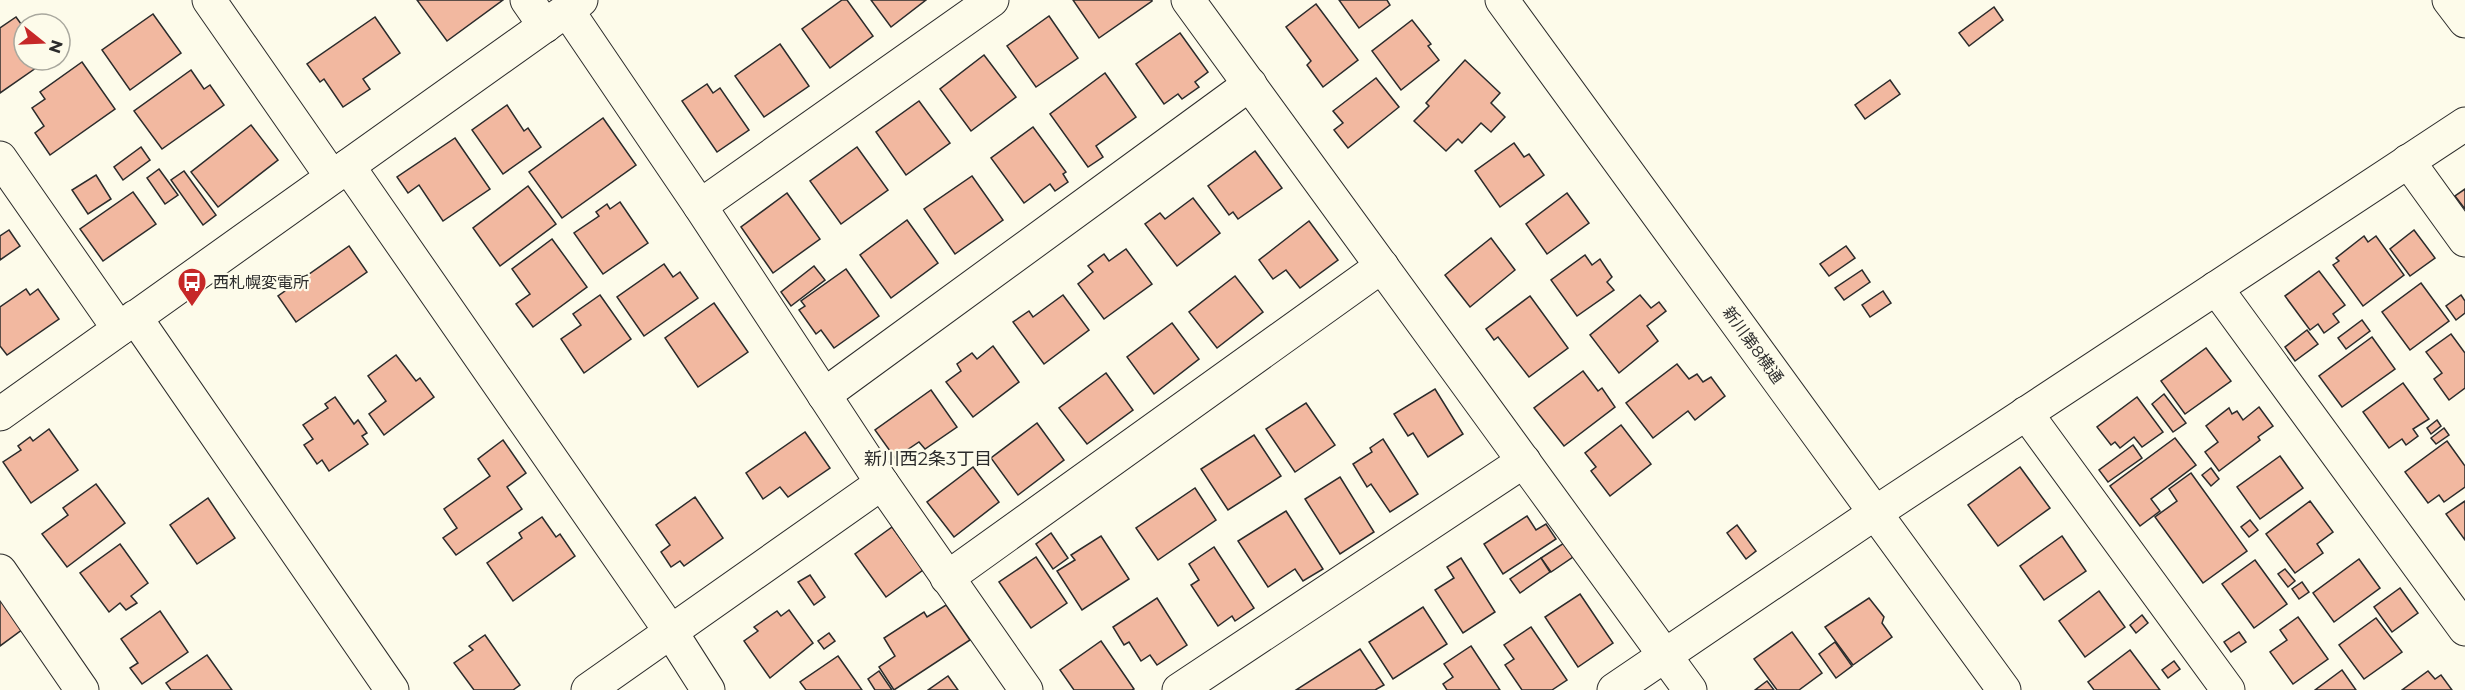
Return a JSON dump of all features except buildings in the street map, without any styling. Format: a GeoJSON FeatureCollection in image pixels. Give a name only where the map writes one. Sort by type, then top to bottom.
{"type":"FeatureCollection","features":[{"type":"Feature","properties":{"kind":"street"},"geometry":{"type":"LineString","coordinates":[[209,0],[340,172],[671,632],[708,690]]}},
{"type":"Feature","properties":{"kind":"street"},"geometry":{"type":"LineString","coordinates":[[700,206],[992,0]]}},
{"type":"Feature","properties":{"kind":"street"},"geometry":{"type":"LineString","coordinates":[[1188,0],[1690,690]]}},
{"type":"Feature","properties":{"kind":"street","name":"新川第8横通"},"geometry":{"type":"LineString","coordinates":[[1502,0],[2004,690]]}},
{"type":"Feature","properties":{"kind":"street"},"geometry":{"type":"LineString","coordinates":[[2449,0],[2465,21]]}},
{"type":"Feature","properties":{"kind":"street"},"geometry":{"type":"LineString","coordinates":[[0,414],[340,172],[555,9],[700,206],[882,483],[1026,690]]}},
{"type":"Feature","properties":{"kind":"street"},"geometry":{"type":"LineString","coordinates":[[824,395],[1250,84]]}},
{"type":"Feature","properties":{"kind":"street"},"geometry":{"type":"LineString","coordinates":[[1614,690],[1875,513],[2465,124]]}},
{"type":"Feature","properties":{"kind":"street"},"geometry":{"type":"LineString","coordinates":[[0,158],[127,323],[392,690]]}},
{"type":"Feature","properties":{"kind":"street"},"geometry":{"type":"LineString","coordinates":[[2408,161],[2465,240]]}},
{"type":"Feature","properties":{"kind":"street"},"geometry":{"type":"LineString","coordinates":[[947,578],[1382,266]]}},
{"type":"Feature","properties":{"kind":"street"},"geometry":{"type":"LineString","coordinates":[[2216,288],[2465,629]]}},
{"type":"Feature","properties":{"kind":"street"},"geometry":{"type":"LineString","coordinates":[[2026,413],[2228,690]]}},
{"type":"Feature","properties":{"kind":"street"},"geometry":{"type":"LineString","coordinates":[[1179,690],[1524,461]]}},
{"type":"Feature","properties":{"kind":"street"},"geometry":{"type":"LineString","coordinates":[[588,690],[882,483]]}},
{"type":"Feature","properties":{"kind":"street"},"geometry":{"type":"LineString","coordinates":[[0,571],[82,690]]}},
{"type":"Feature","properties":{"kind":"place","name":"西札幌変電所"},"geometry":{"type":"Point","coordinates":[192,308]}},
{"type":"Feature","properties":{"kind":"district","name":"新川西2条3丁目"},"geometry":{"type":"Point","coordinates":[928,459]}}]}
